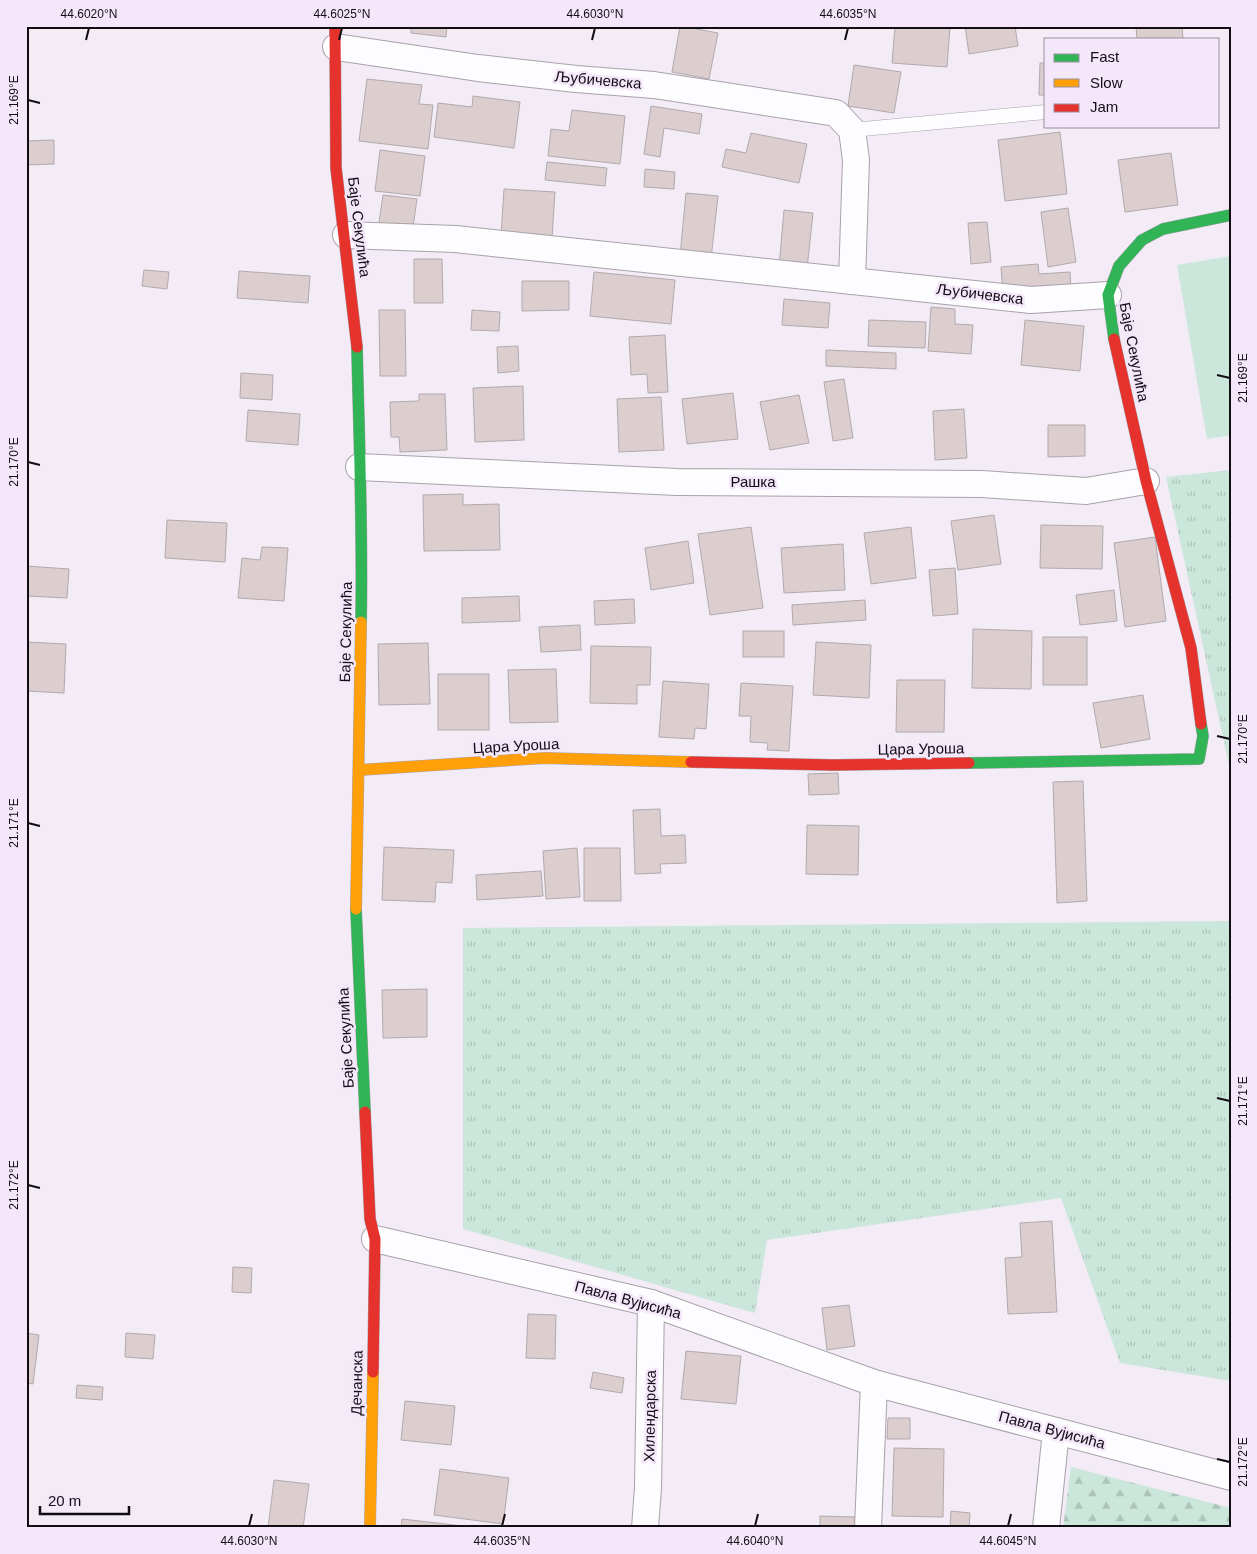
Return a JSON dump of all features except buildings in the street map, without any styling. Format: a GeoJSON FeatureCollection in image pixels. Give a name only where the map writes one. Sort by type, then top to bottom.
{"type":"FeatureCollection","features":[{"type":"Feature","properties":{"kind":"street","name":"Љубичевска"},"geometry":{"type":"LineString","coordinates":[[336,37],[508,72],[654,85],[836,113],[852,130]]}},
{"type":"Feature","properties":{"kind":"street","name":"Баје Секулића"},"geometry":{"type":"LineString","coordinates":[[336,37],[336,168],[346,235],[357,345],[359,468],[363,529],[356,933],[370,1219],[375,1239]]}},
{"type":"Feature","properties":{"kind":"street"},"geometry":{"type":"LineString","coordinates":[[852,130],[856,160],[852,281]]}},
{"type":"Feature","properties":{"kind":"street","name":"Баје Секулића"},"geometry":{"type":"LineString","coordinates":[[1146,481],[1142,456],[1115,347],[1108,295],[1119,266],[1142,240],[1163,229],[1231,215]]}},
{"type":"Feature","properties":{"kind":"street","name":"Љубичевска"},"geometry":{"type":"LineString","coordinates":[[346,235],[455,239],[613,258],[1031,300],[1108,295]]}},
{"type":"Feature","properties":{"kind":"street","name":"Рашка"},"geometry":{"type":"LineString","coordinates":[[359,468],[677,482],[982,484],[1086,492],[1146,481]]}},
{"type":"Feature","properties":{"kind":"street","name":"Цара Уроша"},"geometry":{"type":"LineString","coordinates":[[359,770],[544,758],[834,765],[1199,759],[1203,736],[1191,648],[1153,501],[1146,481]]}},
{"type":"Feature","properties":{"kind":"street","name":"Павла Вујисића"},"geometry":{"type":"LineString","coordinates":[[375,1239],[651,1304],[874,1383],[1231,1477]]}},
{"type":"Feature","properties":{"kind":"street","name":"Дечанска"},"geometry":{"type":"LineString","coordinates":[[370,1528],[375,1239]]}},
{"type":"Feature","properties":{"kind":"street","name":"Хилендарска"},"geometry":{"type":"LineString","coordinates":[[645,1528],[648,1488],[651,1304]]}},
{"type":"Feature","properties":{"kind":"street"},"geometry":{"type":"LineString","coordinates":[[868,1528],[874,1383]]}},
{"type":"Feature","properties":{"kind":"street"},"geometry":{"type":"LineString","coordinates":[[1046,1528],[1056,1431]]}},
{"type":"Feature","properties":{"kind":"lane"},"geometry":{"type":"LineString","coordinates":[[852,130],[1044,112]]}},
{"type":"Feature","properties":{"kind":"green space"},"geometry":{"type":"Polygon","coordinates":[[[1231,256],[1231,435],[1207,439],[1177,265],[1231,256]]]}},
{"type":"Feature","properties":{"kind":"green space"},"geometry":{"type":"Polygon","coordinates":[[[1231,470],[1231,774],[1166,477],[1231,470]]]}},
{"type":"Feature","properties":{"kind":"green space"},"geometry":{"type":"Polygon","coordinates":[[[1231,921],[1231,1381],[1120,1363],[1061,1198],[767,1240],[755,1313],[463,1229],[463,928],[1231,921]]]}},
{"type":"Feature","properties":{"kind":"green space"},"geometry":{"type":"Polygon","coordinates":[[[1071,1467],[1231,1508],[1231,1528],[1063,1528],[1071,1467]]]}},
{"type":"Feature","properties":{"kind":"traffic: fast"},"geometry":{"type":"LineString","coordinates":[[1114,339],[1108,295],[1119,266],[1142,240],[1163,229],[1231,215]]}},
{"type":"Feature","properties":{"kind":"traffic: fast"},"geometry":{"type":"LineString","coordinates":[[357,347],[361,622]]}},
{"type":"Feature","properties":{"kind":"traffic: fast"},"geometry":{"type":"LineString","coordinates":[[969,763],[1199,759],[1203,736],[1201,724]]}},
{"type":"Feature","properties":{"kind":"traffic: fast"},"geometry":{"type":"LineString","coordinates":[[356,909],[365,1112]]}},
{"type":"Feature","properties":{"kind":"traffic: slow"},"geometry":{"type":"LineString","coordinates":[[356,909],[361,622]]}},
{"type":"Feature","properties":{"kind":"traffic: slow"},"geometry":{"type":"LineString","coordinates":[[359,770],[544,758],[691,762]]}},
{"type":"Feature","properties":{"kind":"traffic: slow"},"geometry":{"type":"LineString","coordinates":[[370,1528],[373,1372]]}},
{"type":"Feature","properties":{"kind":"traffic: jam"},"geometry":{"type":"LineString","coordinates":[[335,26],[336,168],[357,347]]}},
{"type":"Feature","properties":{"kind":"traffic: jam"},"geometry":{"type":"LineString","coordinates":[[1114,339],[1146,481],[1191,648],[1201,724]]}},
{"type":"Feature","properties":{"kind":"traffic: jam"},"geometry":{"type":"LineString","coordinates":[[691,762],[834,765],[969,763]]}},
{"type":"Feature","properties":{"kind":"traffic: jam"},"geometry":{"type":"LineString","coordinates":[[365,1112],[370,1219],[375,1239],[373,1372]]}}]}
